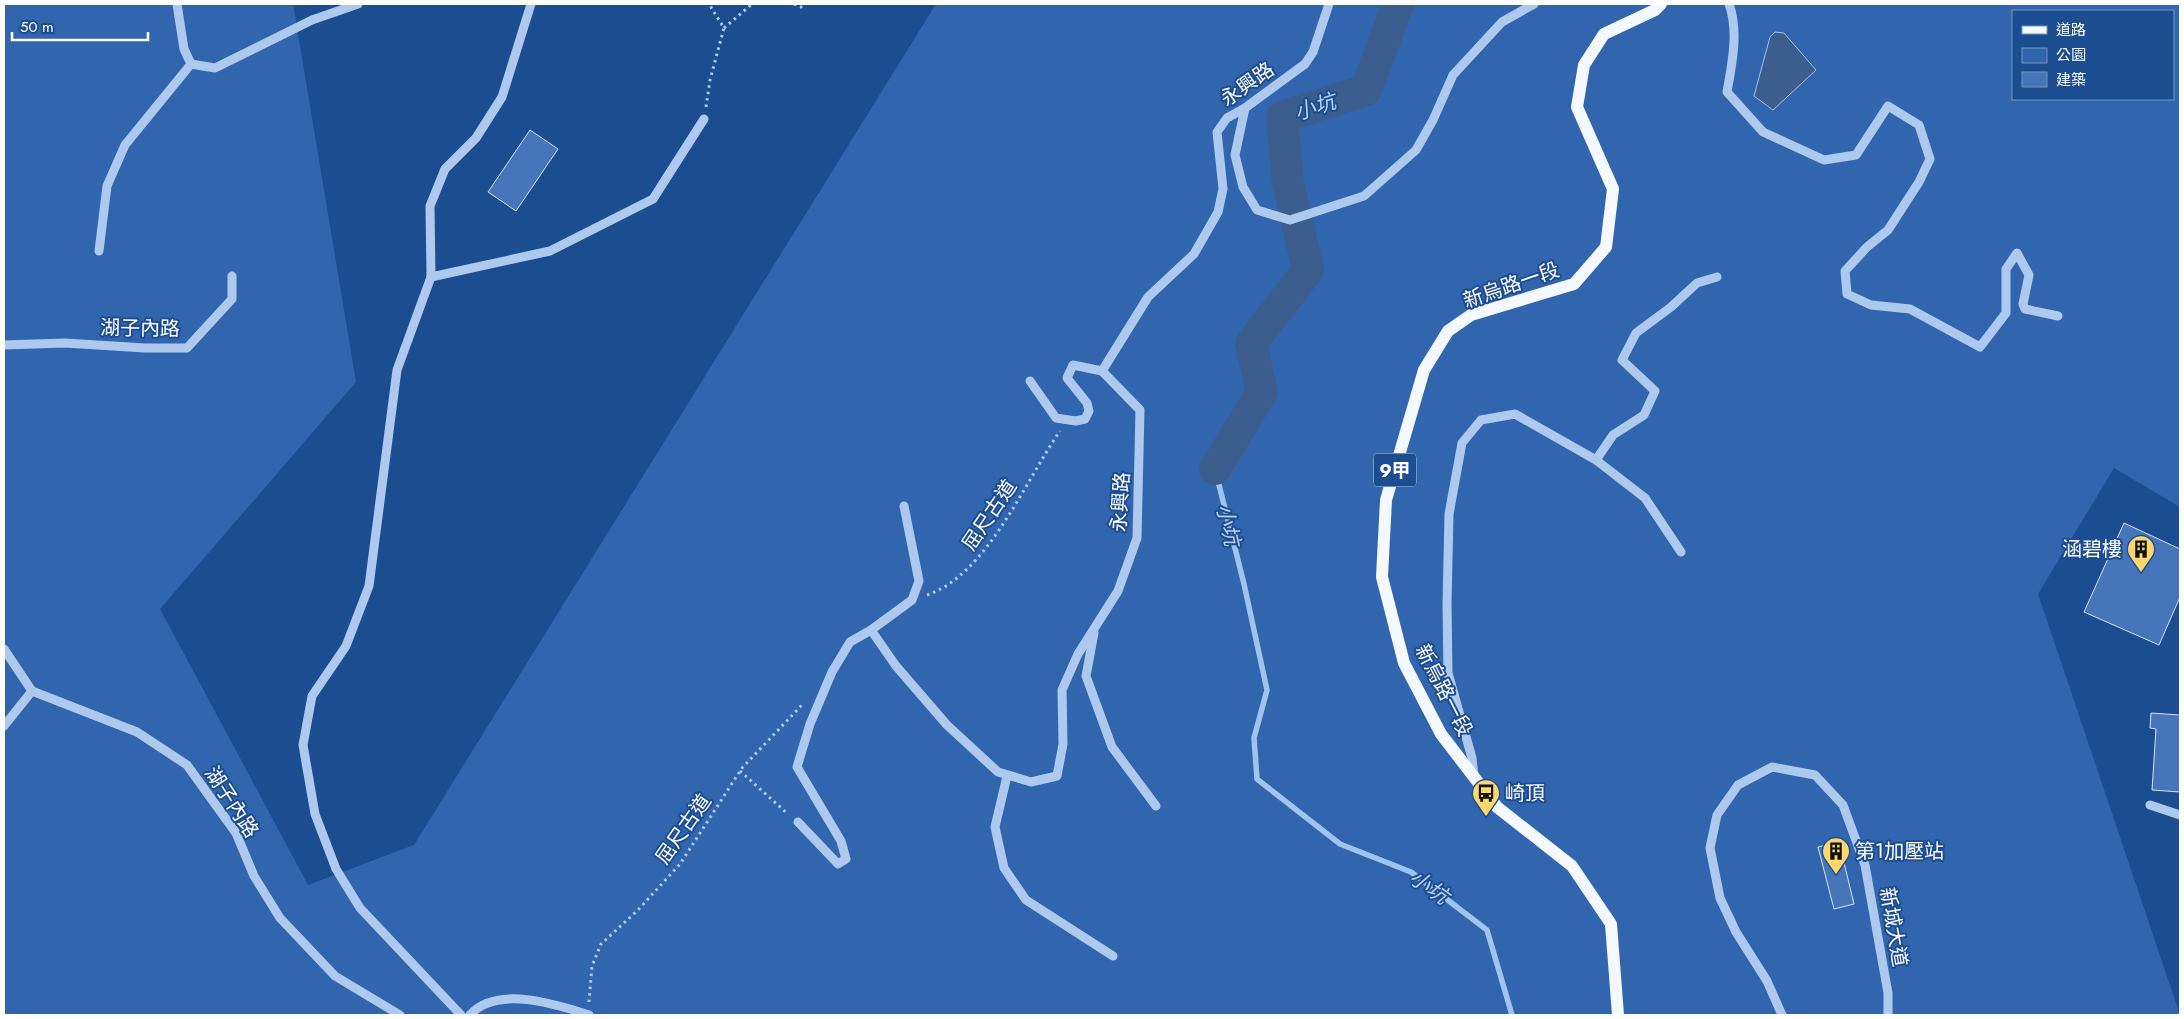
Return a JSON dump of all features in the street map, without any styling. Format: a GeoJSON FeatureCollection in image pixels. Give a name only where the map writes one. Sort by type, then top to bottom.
{"type":"FeatureCollection","features":[{"type":"Feature","properties":{"kind":"main road","name":"新烏路一段"},"geometry":{"type":"LineString","coordinates":[[1618,1015],[1611,924],[1572,866],[1497,807],[1441,734],[1404,663],[1382,577],[1386,500],[1424,370],[1448,331],[1471,315],[1574,284],[1606,247],[1613,190],[1578,107],[1584,65],[1604,34],[1655,10],[1661,4]]}},
{"type":"Feature","properties":{"kind":"street"},"geometry":{"type":"LineString","coordinates":[[174,4],[184,49],[191,64]]}},
{"type":"Feature","properties":{"kind":"street"},"geometry":{"type":"LineString","coordinates":[[191,64],[215,68],[312,20],[358,4]]}},
{"type":"Feature","properties":{"kind":"street"},"geometry":{"type":"LineString","coordinates":[[461,1015],[360,908],[336,869],[315,814],[303,745],[312,696],[346,646],[368,586],[397,370],[432,277],[430,206],[445,169],[476,138],[502,97],[531,4]]}},
{"type":"Feature","properties":{"kind":"street","name":"永興路"},"geometry":{"type":"LineString","coordinates":[[872,630],[896,666],[947,725],[998,772],[1031,782],[1057,776],[1063,744],[1062,690],[1078,654],[1095,631],[1118,591],[1137,538],[1141,455],[1140,410],[1102,371],[1148,297],[1194,254],[1218,212],[1223,189],[1218,132],[1226,118],[1245,108],[1305,64],[1313,52],[1329,4]]}},
{"type":"Feature","properties":{"kind":"street"},"geometry":{"type":"LineString","coordinates":[[1245,108],[1235,155],[1243,187],[1257,210],[1290,220],[1364,196],[1416,150],[1434,120],[1453,75],[1502,22],[1534,4]]}},
{"type":"Feature","properties":{"kind":"street"},"geometry":{"type":"LineString","coordinates":[[1729,4],[1734,18],[1732,63],[1727,92],[1763,132],[1824,160],[1856,155],[1888,106],[1919,125],[1930,159],[1919,182],[1888,230],[1866,247],[1845,272],[1847,294],[1871,305],[1910,309],[1980,347],[2006,313],[2006,268],[2017,253],[2029,275],[2023,304],[2026,310],[2058,316]]}},
{"type":"Feature","properties":{"kind":"street"},"geometry":{"type":"LineString","coordinates":[[98,251],[107,186],[125,145],[191,64]]}},
{"type":"Feature","properties":{"kind":"street"},"geometry":{"type":"LineString","coordinates":[[432,277],[550,251],[653,199],[704,119]]}},
{"type":"Feature","properties":{"kind":"street","name":"湖子內路"},"geometry":{"type":"LineString","coordinates":[[4,345],[65,343],[145,348],[187,348],[232,299],[232,276]]}},
{"type":"Feature","properties":{"kind":"street"},"geometry":{"type":"LineString","coordinates":[[1596,460],[1613,435],[1644,415],[1655,391],[1622,360],[1636,332],[1671,307],[1697,283],[1717,276]]}},
{"type":"Feature","properties":{"kind":"street"},"geometry":{"type":"LineString","coordinates":[[1030,381],[1056,418],[1068,420],[1085,419],[1089,411],[1087,403],[1067,378],[1073,365],[1102,371]]}},
{"type":"Feature","properties":{"kind":"street"},"geometry":{"type":"LineString","coordinates":[[1474,777],[1472,758],[1448,673],[1449,514],[1462,443],[1481,420],[1515,414],[1596,460],[1645,498],[1681,552]]}},
{"type":"Feature","properties":{"kind":"street"},"geometry":{"type":"LineString","coordinates":[[798,822],[838,864],[846,860],[841,841],[797,767],[810,724],[832,672],[850,642],[872,630],[912,600],[920,581],[904,506]]}},
{"type":"Feature","properties":{"kind":"street"},"geometry":{"type":"LineString","coordinates":[[1095,631],[1086,676],[1112,747],[1156,806]]}},
{"type":"Feature","properties":{"kind":"street"},"geometry":{"type":"LineString","coordinates":[[4,649],[32,691],[4,726]]}},
{"type":"Feature","properties":{"kind":"street","name":"湖子內路"},"geometry":{"type":"LineString","coordinates":[[32,691],[137,732],[187,764],[236,833],[254,876],[280,918],[335,976],[400,1015]]}},
{"type":"Feature","properties":{"kind":"street","name":"新城大道"},"geometry":{"type":"LineString","coordinates":[[1782,1015],[1767,981],[1736,932],[1720,898],[1710,848],[1717,815],[1738,785],[1772,768],[1815,775],[1843,805],[1865,865],[1888,992],[1888,1015]]}},
{"type":"Feature","properties":{"kind":"street"},"geometry":{"type":"LineString","coordinates":[[1007,776],[995,827],[1004,868],[1026,900],[1112,956]]}},
{"type":"Feature","properties":{"kind":"street"},"geometry":{"type":"LineString","coordinates":[[2150,805],[2180,815]]}},
{"type":"Feature","properties":{"kind":"street"},"geometry":{"type":"LineString","coordinates":[[470,1015],[494,999],[552,1002],[589,1011]]}},
{"type":"Feature","properties":{"kind":"path"},"geometry":{"type":"LineString","coordinates":[[709,4],[724,28]]}},
{"type":"Feature","properties":{"kind":"path"},"geometry":{"type":"LineString","coordinates":[[704,119],[710,80],[724,28],[752,4]]}},
{"type":"Feature","properties":{"kind":"path"},"geometry":{"type":"LineString","coordinates":[[794,4],[801,7],[806,4]]}},
{"type":"Feature","properties":{"kind":"path","name":"屈尺古道"},"geometry":{"type":"LineString","coordinates":[[912,600],[942,590],[974,564],[1068,420]]}},
{"type":"Feature","properties":{"kind":"path","name":"屈尺古道"},"geometry":{"type":"LineString","coordinates":[[589,1011],[592,966],[601,944],[638,910],[680,864],[740,771],[806,700]]}},
{"type":"Feature","properties":{"kind":"path"},"geometry":{"type":"LineString","coordinates":[[740,771],[798,822]]}},
{"type":"Feature","properties":{"kind":"green space"},"geometry":{"type":"Polygon","coordinates":[[[4,4],[293,4],[356,382],[160,609],[308,885],[414,845],[936,4],[2180,4],[2180,507],[2114,468],[2038,594],[2180,1015],[4,1015],[4,4]]]}},
{"type":"Feature","properties":{"kind":"shaded area"},"geometry":{"type":"Polygon","coordinates":[[[1775,32],[1784,33],[1816,70],[1773,110],[1754,96],[1770,37],[1775,32]]]}},
{"type":"Feature","properties":{"kind":"building"},"geometry":{"type":"Polygon","coordinates":[[[530,130],[558,149],[516,211],[488,192],[530,130]]]}},
{"type":"Feature","properties":{"kind":"building","name":"涵碧樓"},"geometry":{"type":"Polygon","coordinates":[[[2124,523],[2180,549],[2180,597],[2159,645],[2084,612],[2124,523]]]}},
{"type":"Feature","properties":{"kind":"building"},"geometry":{"type":"Polygon","coordinates":[[[2151,713],[2180,715],[2180,792],[2152,790],[2156,729],[2150,728],[2151,713]]]}},
{"type":"Feature","properties":{"kind":"building","name":"第1加壓站"},"geometry":{"type":"Polygon","coordinates":[[[1839,842],[1854,904],[1834,909],[1818,847],[1839,842]]]}},
{"type":"Feature","properties":{"kind":"waterway","name":"小坑"},"geometry":{"type":"LineString","coordinates":[[1215,469],[1262,392],[1251,344],[1308,270],[1288,183],[1282,117],[1366,90],[1398,4]]}},
{"type":"Feature","properties":{"kind":"waterway","name":"小坑"},"geometry":{"type":"LineString","coordinates":[[1215,469],[1244,584],[1267,690],[1254,738],[1257,779],[1340,844],[1411,872],[1487,930],[1512,1015]]}},
{"type":"Feature","properties":{"kind":"place","name":"涵碧樓"},"geometry":{"type":"Point","coordinates":[2141,573]}},
{"type":"Feature","properties":{"kind":"place","name":"崎頂"},"geometry":{"type":"Point","coordinates":[1486,817]}},
{"type":"Feature","properties":{"kind":"place","name":"第1加壓站"},"geometry":{"type":"Point","coordinates":[1836,875]}}]}
